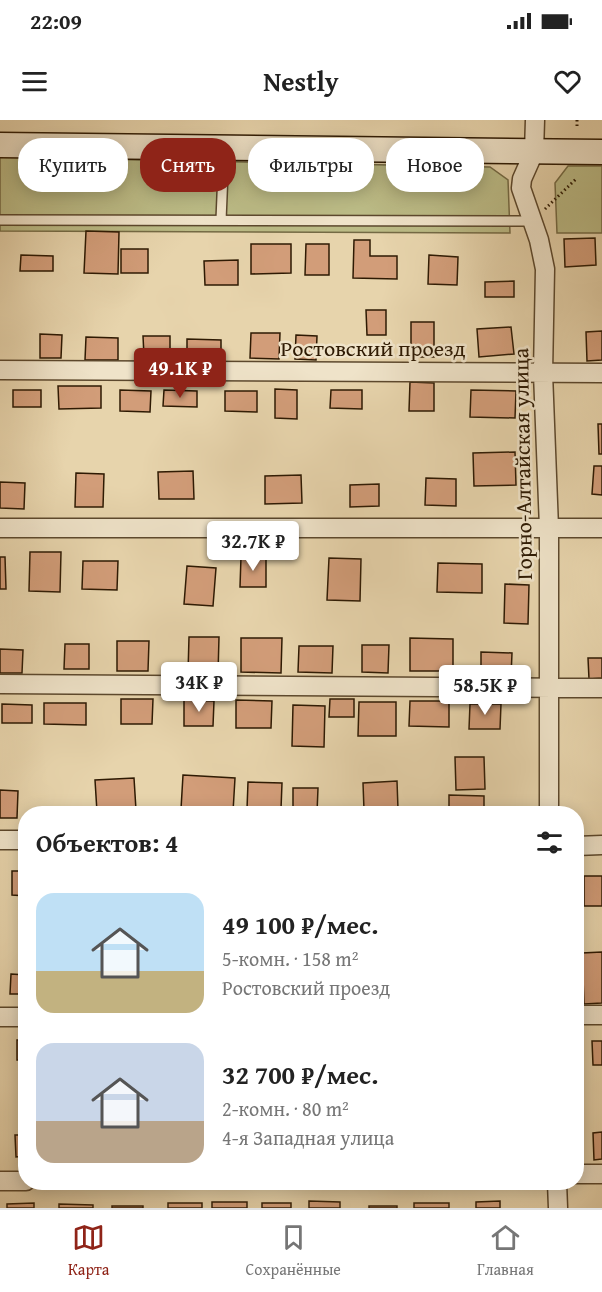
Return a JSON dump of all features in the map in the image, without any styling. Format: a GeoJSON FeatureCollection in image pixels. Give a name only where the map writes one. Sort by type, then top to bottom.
{"type":"FeatureCollection","features":[{"type":"Feature","properties":{"kind":"street","name":"Горно-Алтайская улица"},"geometry":{"type":"LineString","coordinates":[[535,120],[534,152],[522,179],[521,188],[534,221],[544,269],[543,373],[549,528],[549,806]]}},
{"type":"Feature","properties":{"kind":"street"},"geometry":{"type":"LineString","coordinates":[[0,145],[140,147]]}},
{"type":"Feature","properties":{"kind":"street"},"geometry":{"type":"LineString","coordinates":[[236,148],[602,152]]}},
{"type":"Feature","properties":{"kind":"street","name":"Ростовский проезд"},"geometry":{"type":"LineString","coordinates":[[0,370],[602,373]]}},
{"type":"Feature","properties":{"kind":"street"},"geometry":{"type":"LineString","coordinates":[[0,528],[602,528]]}},
{"type":"Feature","properties":{"kind":"street"},"geometry":{"type":"LineString","coordinates":[[0,684],[602,688]]}},
{"type":"Feature","properties":{"kind":"street"},"geometry":{"type":"LineString","coordinates":[[0,840],[18,840]]}},
{"type":"Feature","properties":{"kind":"street"},"geometry":{"type":"LineString","coordinates":[[584,846],[602,845]]}},
{"type":"Feature","properties":{"kind":"street"},"geometry":{"type":"LineString","coordinates":[[584,1015],[602,1015]]}},
{"type":"Feature","properties":{"kind":"street"},"geometry":{"type":"LineString","coordinates":[[0,1017],[18,1017]]}},
{"type":"Feature","properties":{"kind":"street"},"geometry":{"type":"LineString","coordinates":[[584,1174],[602,1174]]}},
{"type":"Feature","properties":{"kind":"street"},"geometry":{"type":"LineString","coordinates":[[0,1181],[18,1181]]}},
{"type":"Feature","properties":{"kind":"street"},"geometry":{"type":"LineString","coordinates":[[557,1190],[558,1208]]}},
{"type":"Feature","properties":{"kind":"lane"},"geometry":{"type":"LineString","coordinates":[[221,220],[222,192]]}},
{"type":"Feature","properties":{"kind":"lane"},"geometry":{"type":"LineString","coordinates":[[0,220],[534,221]]}},
{"type":"Feature","properties":{"kind":"path"},"geometry":{"type":"LineString","coordinates":[[577,120],[577,126]]}},
{"type":"Feature","properties":{"kind":"path"},"geometry":{"type":"LineString","coordinates":[[534,221],[576,179]]}},
{"type":"Feature","properties":{"kind":"green space"},"geometry":{"type":"Polygon","coordinates":[[[0,157],[18,157],[18,192],[128,192],[128,160],[140,160],[140,192],[236,192],[236,162],[248,162],[248,192],[374,192],[374,165],[386,165],[386,192],[484,192],[484,167],[490,167],[508,180],[510,233],[0,231],[0,157]]]}},
{"type":"Feature","properties":{"kind":"green space"},"geometry":{"type":"Polygon","coordinates":[[[568,166],[602,166],[602,233],[557,233],[555,183],[568,166]]]}},
{"type":"Feature","properties":{"kind":"building"},"geometry":{"type":"Polygon","coordinates":[[[86,231],[119,232],[118,274],[84,273],[86,231]]]}},
{"type":"Feature","properties":{"kind":"building"},"geometry":{"type":"Polygon","coordinates":[[[595,238],[596,265],[565,267],[564,239],[595,238]]]}},
{"type":"Feature","properties":{"kind":"building"},"geometry":{"type":"Polygon","coordinates":[[[354,240],[370,240],[370,256],[397,256],[397,279],[353,278],[354,240]]]}},
{"type":"Feature","properties":{"kind":"building"},"geometry":{"type":"Polygon","coordinates":[[[251,244],[291,244],[291,273],[251,274],[251,244]]]}},
{"type":"Feature","properties":{"kind":"building"},"geometry":{"type":"Polygon","coordinates":[[[306,244],[329,244],[329,275],[305,275],[306,244]]]}},
{"type":"Feature","properties":{"kind":"building"},"geometry":{"type":"Polygon","coordinates":[[[121,249],[148,249],[148,273],[121,273],[121,249]]]}},
{"type":"Feature","properties":{"kind":"building"},"geometry":{"type":"Polygon","coordinates":[[[21,255],[53,256],[53,271],[20,271],[21,255]]]}},
{"type":"Feature","properties":{"kind":"building"},"geometry":{"type":"Polygon","coordinates":[[[429,255],[458,257],[457,285],[428,284],[429,255]]]}},
{"type":"Feature","properties":{"kind":"building"},"geometry":{"type":"Polygon","coordinates":[[[238,260],[238,285],[205,285],[204,261],[238,260]]]}},
{"type":"Feature","properties":{"kind":"building"},"geometry":{"type":"Polygon","coordinates":[[[514,281],[514,297],[485,297],[485,282],[514,281]]]}},
{"type":"Feature","properties":{"kind":"building"},"geometry":{"type":"Polygon","coordinates":[[[366,310],[386,310],[386,335],[367,335],[366,310]]]}},
{"type":"Feature","properties":{"kind":"building"},"geometry":{"type":"Polygon","coordinates":[[[411,322],[434,322],[434,357],[411,357],[411,322]]]}},
{"type":"Feature","properties":{"kind":"building"},"geometry":{"type":"Polygon","coordinates":[[[511,327],[514,354],[479,357],[477,329],[511,327]]]}},
{"type":"Feature","properties":{"kind":"building"},"geometry":{"type":"Polygon","coordinates":[[[602,331],[602,360],[587,361],[586,332],[602,331]]]}},
{"type":"Feature","properties":{"kind":"building"},"geometry":{"type":"Polygon","coordinates":[[[251,333],[280,333],[279,359],[250,358],[251,333]]]}},
{"type":"Feature","properties":{"kind":"building"},"geometry":{"type":"Polygon","coordinates":[[[40,334],[62,335],[61,358],[40,358],[40,334]]]}},
{"type":"Feature","properties":{"kind":"building"},"geometry":{"type":"Polygon","coordinates":[[[296,335],[317,336],[316,360],[295,359],[296,335]]]}},
{"type":"Feature","properties":{"kind":"building"},"geometry":{"type":"Polygon","coordinates":[[[143,336],[170,336],[170,355],[144,356],[143,336]]]}},
{"type":"Feature","properties":{"kind":"building"},"geometry":{"type":"Polygon","coordinates":[[[86,337],[118,338],[118,360],[85,360],[86,337]]]}},
{"type":"Feature","properties":{"kind":"building"},"geometry":{"type":"Polygon","coordinates":[[[187,339],[221,340],[221,361],[187,360],[187,339]]]}},
{"type":"Feature","properties":{"kind":"building"},"geometry":{"type":"Polygon","coordinates":[[[410,382],[434,383],[434,411],[409,411],[410,382]]]}},
{"type":"Feature","properties":{"kind":"building"},"geometry":{"type":"Polygon","coordinates":[[[58,386],[101,386],[101,408],[59,409],[58,386]]]}},
{"type":"Feature","properties":{"kind":"building"},"geometry":{"type":"Polygon","coordinates":[[[275,389],[297,390],[297,419],[275,418],[275,389]]]}},
{"type":"Feature","properties":{"kind":"building"},"geometry":{"type":"Polygon","coordinates":[[[13,390],[41,390],[41,407],[13,407],[13,390]]]}},
{"type":"Feature","properties":{"kind":"building"},"geometry":{"type":"Polygon","coordinates":[[[120,390],[151,391],[150,412],[120,411],[120,390]]]}},
{"type":"Feature","properties":{"kind":"building"},"geometry":{"type":"Polygon","coordinates":[[[164,390],[197,391],[197,407],[163,406],[164,390]]]}},
{"type":"Feature","properties":{"kind":"building"},"geometry":{"type":"Polygon","coordinates":[[[331,390],[362,390],[362,409],[330,408],[331,390]]]}},
{"type":"Feature","properties":{"kind":"building"},"geometry":{"type":"Polygon","coordinates":[[[471,390],[516,391],[515,418],[470,417],[471,390]]]}},
{"type":"Feature","properties":{"kind":"building"},"geometry":{"type":"Polygon","coordinates":[[[225,391],[257,391],[257,412],[225,411],[225,391]]]}},
{"type":"Feature","properties":{"kind":"building"},"geometry":{"type":"Polygon","coordinates":[[[598,424],[602,424],[602,454],[599,454],[598,424]]]}},
{"type":"Feature","properties":{"kind":"building"},"geometry":{"type":"Polygon","coordinates":[[[515,452],[516,485],[474,486],[473,453],[515,452]]]}},
{"type":"Feature","properties":{"kind":"building"},"geometry":{"type":"Polygon","coordinates":[[[594,466],[602,466],[602,495],[592,494],[594,466]]]}},
{"type":"Feature","properties":{"kind":"building"},"geometry":{"type":"Polygon","coordinates":[[[193,471],[194,499],[159,499],[158,472],[193,471]]]}},
{"type":"Feature","properties":{"kind":"building"},"geometry":{"type":"Polygon","coordinates":[[[76,473],[104,474],[103,507],[75,507],[76,473]]]}},
{"type":"Feature","properties":{"kind":"building"},"geometry":{"type":"Polygon","coordinates":[[[301,475],[302,503],[265,504],[265,476],[301,475]]]}},
{"type":"Feature","properties":{"kind":"building"},"geometry":{"type":"Polygon","coordinates":[[[426,478],[456,479],[456,506],[425,505],[426,478]]]}},
{"type":"Feature","properties":{"kind":"building"},"geometry":{"type":"Polygon","coordinates":[[[0,482],[25,483],[24,509],[0,508],[0,482]]]}},
{"type":"Feature","properties":{"kind":"building"},"geometry":{"type":"Polygon","coordinates":[[[379,484],[379,506],[350,507],[350,485],[379,484]]]}},
{"type":"Feature","properties":{"kind":"building"},"geometry":{"type":"Polygon","coordinates":[[[30,552],[61,552],[60,592],[29,591],[30,552]]]}},
{"type":"Feature","properties":{"kind":"building"},"geometry":{"type":"Polygon","coordinates":[[[0,557],[5,557],[6,589],[0,589],[0,557]]]}},
{"type":"Feature","properties":{"kind":"building"},"geometry":{"type":"Polygon","coordinates":[[[241,557],[266,558],[266,587],[240,587],[241,557]]]}},
{"type":"Feature","properties":{"kind":"building"},"geometry":{"type":"Polygon","coordinates":[[[329,558],[361,559],[360,601],[327,600],[329,558]]]}},
{"type":"Feature","properties":{"kind":"building"},"geometry":{"type":"Polygon","coordinates":[[[83,561],[118,561],[117,590],[82,589],[83,561]]]}},
{"type":"Feature","properties":{"kind":"building"},"geometry":{"type":"Polygon","coordinates":[[[438,563],[482,564],[482,593],[437,592],[438,563]]]}},
{"type":"Feature","properties":{"kind":"building"},"geometry":{"type":"Polygon","coordinates":[[[187,566],[216,568],[213,606],[184,604],[187,566]]]}},
{"type":"Feature","properties":{"kind":"building"},"geometry":{"type":"Polygon","coordinates":[[[505,584],[529,585],[528,624],[504,623],[505,584]]]}},
{"type":"Feature","properties":{"kind":"building"},"geometry":{"type":"Polygon","coordinates":[[[189,637],[219,637],[218,674],[188,673],[189,637]]]}},
{"type":"Feature","properties":{"kind":"building"},"geometry":{"type":"Polygon","coordinates":[[[241,638],[282,638],[281,673],[241,672],[241,638]]]}},
{"type":"Feature","properties":{"kind":"building"},"geometry":{"type":"Polygon","coordinates":[[[410,638],[453,639],[453,671],[410,671],[410,638]]]}},
{"type":"Feature","properties":{"kind":"building"},"geometry":{"type":"Polygon","coordinates":[[[117,641],[149,641],[148,671],[117,671],[117,641]]]}},
{"type":"Feature","properties":{"kind":"building"},"geometry":{"type":"Polygon","coordinates":[[[65,644],[89,644],[89,669],[64,669],[65,644]]]}},
{"type":"Feature","properties":{"kind":"building"},"geometry":{"type":"Polygon","coordinates":[[[362,645],[389,645],[388,673],[362,672],[362,645]]]}},
{"type":"Feature","properties":{"kind":"building"},"geometry":{"type":"Polygon","coordinates":[[[299,646],[333,646],[332,673],[298,672],[299,646]]]}},
{"type":"Feature","properties":{"kind":"building"},"geometry":{"type":"Polygon","coordinates":[[[0,649],[23,650],[22,673],[0,673],[0,649]]]}},
{"type":"Feature","properties":{"kind":"building"},"geometry":{"type":"Polygon","coordinates":[[[481,652],[512,653],[511,677],[481,676],[481,652]]]}},
{"type":"Feature","properties":{"kind":"building"},"geometry":{"type":"Polygon","coordinates":[[[588,658],[602,658],[602,678],[589,679],[588,658]]]}},
{"type":"Feature","properties":{"kind":"building"},"geometry":{"type":"Polygon","coordinates":[[[121,699],[153,699],[152,724],[121,724],[121,699]]]}},
{"type":"Feature","properties":{"kind":"building"},"geometry":{"type":"Polygon","coordinates":[[[330,699],[354,699],[354,717],[329,717],[330,699]]]}},
{"type":"Feature","properties":{"kind":"building"},"geometry":{"type":"Polygon","coordinates":[[[184,700],[214,701],[213,726],[184,726],[184,700]]]}},
{"type":"Feature","properties":{"kind":"building"},"geometry":{"type":"Polygon","coordinates":[[[236,700],[272,701],[271,728],[236,728],[236,700]]]}},
{"type":"Feature","properties":{"kind":"building"},"geometry":{"type":"Polygon","coordinates":[[[410,701],[449,701],[449,727],[409,726],[410,701]]]}},
{"type":"Feature","properties":{"kind":"building"},"geometry":{"type":"Polygon","coordinates":[[[359,702],[396,702],[396,736],[358,736],[359,702]]]}},
{"type":"Feature","properties":{"kind":"building"},"geometry":{"type":"Polygon","coordinates":[[[44,703],[86,703],[86,725],[44,724],[44,703]]]}},
{"type":"Feature","properties":{"kind":"building"},"geometry":{"type":"Polygon","coordinates":[[[2,704],[32,705],[32,723],[2,723],[2,704]]]}},
{"type":"Feature","properties":{"kind":"building"},"geometry":{"type":"Polygon","coordinates":[[[470,704],[501,704],[500,729],[469,729],[470,704]]]}},
{"type":"Feature","properties":{"kind":"building"},"geometry":{"type":"Polygon","coordinates":[[[293,705],[325,706],[324,747],[292,746],[293,705]]]}},
{"type":"Feature","properties":{"kind":"building"},"geometry":{"type":"Polygon","coordinates":[[[455,757],[484,757],[485,789],[456,790],[455,757]]]}},
{"type":"Feature","properties":{"kind":"building"},"geometry":{"type":"Polygon","coordinates":[[[183,775],[235,778],[233,806],[181,806],[183,775]]]}},
{"type":"Feature","properties":{"kind":"building"},"geometry":{"type":"Polygon","coordinates":[[[134,778],[136,806],[97,806],[95,780],[134,778]]]}},
{"type":"Feature","properties":{"kind":"building"},"geometry":{"type":"Polygon","coordinates":[[[397,781],[398,806],[364,806],[363,783],[397,781]]]}},
{"type":"Feature","properties":{"kind":"building"},"geometry":{"type":"Polygon","coordinates":[[[248,782],[282,783],[281,806],[247,806],[248,782]]]}},
{"type":"Feature","properties":{"kind":"building"},"geometry":{"type":"Polygon","coordinates":[[[293,788],[318,788],[317,806],[293,806],[293,788]]]}},
{"type":"Feature","properties":{"kind":"building"},"geometry":{"type":"Polygon","coordinates":[[[0,790],[18,791],[17,818],[0,818],[0,790]]]}},
{"type":"Feature","properties":{"kind":"building"},"geometry":{"type":"Polygon","coordinates":[[[449,795],[484,796],[484,806],[449,806],[449,795]]]}},
{"type":"Feature","properties":{"kind":"building"},"geometry":{"type":"Polygon","coordinates":[[[12,871],[18,871],[18,895],[12,895],[12,871]]]}},
{"type":"Feature","properties":{"kind":"building"},"geometry":{"type":"Polygon","coordinates":[[[584,876],[602,876],[602,906],[584,906],[584,876]]]}},
{"type":"Feature","properties":{"kind":"building"},"geometry":{"type":"Polygon","coordinates":[[[602,952],[602,1003],[584,1004],[584,953],[602,952]]]}},
{"type":"Feature","properties":{"kind":"building"},"geometry":{"type":"Polygon","coordinates":[[[11,974],[18,974],[18,994],[10,994],[11,974]]]}},
{"type":"Feature","properties":{"kind":"building"},"geometry":{"type":"Polygon","coordinates":[[[592,1041],[602,1041],[602,1065],[593,1065],[592,1041]]]}},
{"type":"Feature","properties":{"kind":"building"},"geometry":{"type":"Polygon","coordinates":[[[602,1132],[602,1159],[594,1160],[593,1133],[602,1132]]]}},
{"type":"Feature","properties":{"kind":"building"},"geometry":{"type":"Polygon","coordinates":[[[15,1135],[18,1135],[18,1157],[16,1157],[15,1135]]]}},
{"type":"Feature","properties":{"kind":"building"},"geometry":{"type":"Polygon","coordinates":[[[309,1201],[340,1202],[340,1208],[309,1208],[309,1201]]]}},
{"type":"Feature","properties":{"kind":"building"},"geometry":{"type":"Polygon","coordinates":[[[500,1201],[500,1208],[476,1208],[476,1202],[500,1201]]]}},
{"type":"Feature","properties":{"kind":"building"},"geometry":{"type":"Polygon","coordinates":[[[212,1202],[247,1202],[247,1208],[212,1208],[212,1202]]]}},
{"type":"Feature","properties":{"kind":"building"},"geometry":{"type":"Polygon","coordinates":[[[34,1203],[34,1208],[7,1208],[7,1204],[34,1203]]]}},
{"type":"Feature","properties":{"kind":"building"},"geometry":{"type":"Polygon","coordinates":[[[168,1203],[202,1203],[202,1208],[168,1208],[168,1203]]]}},
{"type":"Feature","properties":{"kind":"building"},"geometry":{"type":"Polygon","coordinates":[[[262,1203],[291,1203],[291,1208],[262,1208],[262,1203]]]}},
{"type":"Feature","properties":{"kind":"building"},"geometry":{"type":"Polygon","coordinates":[[[414,1203],[449,1203],[449,1208],[414,1208],[414,1203]]]}},
{"type":"Feature","properties":{"kind":"building"},"geometry":{"type":"Polygon","coordinates":[[[59,1204],[93,1205],[93,1208],[59,1208],[59,1204]]]}},
{"type":"Feature","properties":{"kind":"building"},"geometry":{"type":"Polygon","coordinates":[[[112,1206],[143,1206],[143,1208],[112,1208],[112,1206]]]}},
{"type":"Feature","properties":{"kind":"building"},"geometry":{"type":"Polygon","coordinates":[[[369,1206],[397,1206],[397,1208],[369,1208],[369,1206]]]}}]}
